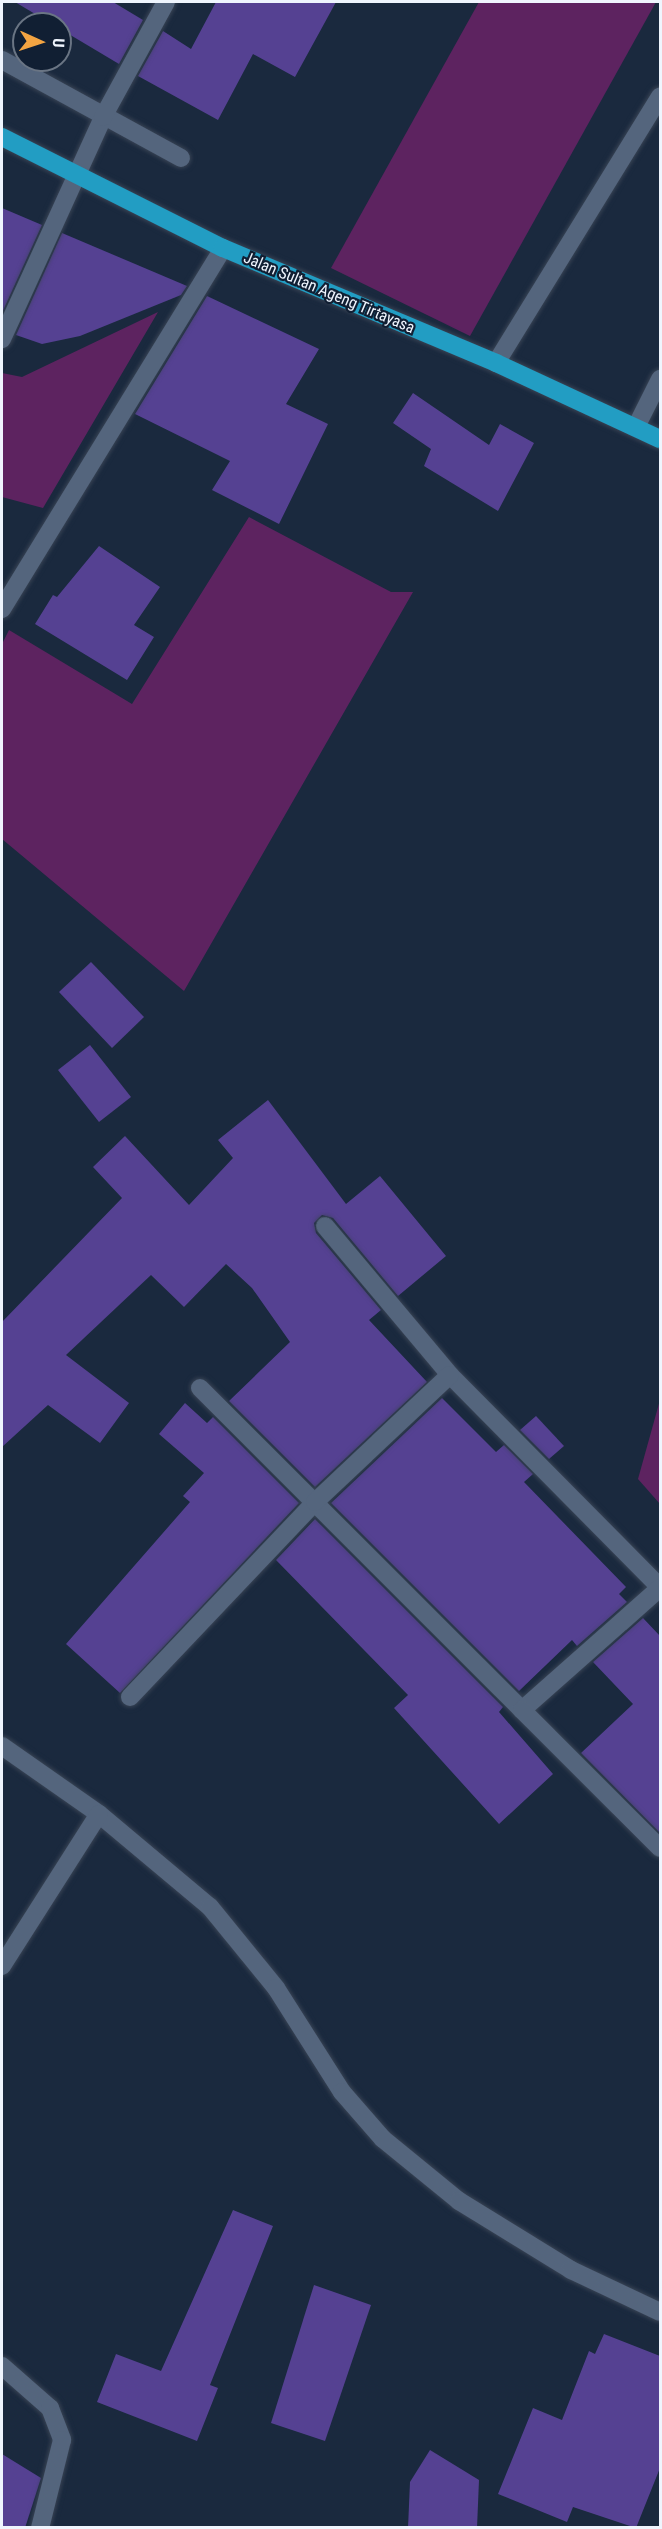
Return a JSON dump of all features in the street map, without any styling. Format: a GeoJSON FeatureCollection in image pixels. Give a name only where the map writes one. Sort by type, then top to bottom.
{"type":"FeatureCollection","features":[{"type":"Feature","properties":{"kind":"main road","name":"Jalan Sultan Ageng Tirtayasa"},"geometry":{"type":"LineString","coordinates":[[2,137],[75,180],[219,256],[496,363],[660,439]]}},
{"type":"Feature","properties":{"kind":"street"},"geometry":{"type":"LineString","coordinates":[[2,339],[103,117],[166,2]]}},
{"type":"Feature","properties":{"kind":"street"},"geometry":{"type":"LineString","coordinates":[[2,60],[181,158]]}},
{"type":"Feature","properties":{"kind":"street"},"geometry":{"type":"LineString","coordinates":[[496,363],[660,96]]}},
{"type":"Feature","properties":{"kind":"street"},"geometry":{"type":"LineString","coordinates":[[2,609],[219,256]]}},
{"type":"Feature","properties":{"kind":"street"},"geometry":{"type":"LineString","coordinates":[[636,427],[660,379]]}},
{"type":"Feature","properties":{"kind":"street"},"geometry":{"type":"LineString","coordinates":[[325,1226],[450,1375],[660,1587],[522,1710]]}},
{"type":"Feature","properties":{"kind":"street"},"geometry":{"type":"LineString","coordinates":[[130,1697],[315,1502],[450,1375]]}},
{"type":"Feature","properties":{"kind":"street"},"geometry":{"type":"LineString","coordinates":[[200,1388],[660,1848]]}},
{"type":"Feature","properties":{"kind":"street"},"geometry":{"type":"LineString","coordinates":[[2,1746],[99,1814],[210,1907],[276,1989],[342,2092],[383,2139],[459,2201],[571,2270],[660,2312]]}},
{"type":"Feature","properties":{"kind":"street"},"geometry":{"type":"LineString","coordinates":[[2,1966],[99,1814]]}},
{"type":"Feature","properties":{"kind":"street"},"geometry":{"type":"LineString","coordinates":[[2,2366],[50,2408],[63,2440],[40,2528]]}},
{"type":"Feature","properties":{"kind":"shaded area"},"geometry":{"type":"Polygon","coordinates":[[[479,2],[656,2],[470,336],[331,268],[479,2]]]}},
{"type":"Feature","properties":{"kind":"shaded area"},"geometry":{"type":"Polygon","coordinates":[[[158,312],[43,508],[2,497],[2,373],[22,377],[158,312]]]}},
{"type":"Feature","properties":{"kind":"shaded area"},"geometry":{"type":"Polygon","coordinates":[[[249,517],[391,592],[413,592],[184,991],[2,839],[2,644],[9,630],[132,704],[249,517]]]}},
{"type":"Feature","properties":{"kind":"shaded area"},"geometry":{"type":"Polygon","coordinates":[[[660,1400],[660,1504],[638,1479],[660,1400]]]}},
{"type":"Feature","properties":{"kind":"building"},"geometry":{"type":"Polygon","coordinates":[[[15,2],[113,2],[143,20],[119,64],[72,36],[72,12],[32,12],[15,2]]]}},
{"type":"Feature","properties":{"kind":"building"},"geometry":{"type":"Polygon","coordinates":[[[216,2],[336,2],[295,77],[253,54],[218,120],[138,76],[163,31],[191,49],[216,2]]]}},
{"type":"Feature","properties":{"kind":"building"},"geometry":{"type":"Polygon","coordinates":[[[2,208],[42,225],[2,313],[2,208]]]}},
{"type":"Feature","properties":{"kind":"building"},"geometry":{"type":"Polygon","coordinates":[[[62,233],[187,286],[181,295],[80,336],[42,344],[16,335],[62,233]]]}},
{"type":"Feature","properties":{"kind":"building"},"geometry":{"type":"Polygon","coordinates":[[[207,296],[319,349],[286,404],[328,424],[279,524],[212,490],[230,461],[135,414],[207,296]]]}},
{"type":"Feature","properties":{"kind":"building"},"geometry":{"type":"Polygon","coordinates":[[[413,393],[489,445],[500,424],[534,443],[498,511],[424,466],[431,449],[393,423],[413,393]]]}},
{"type":"Feature","properties":{"kind":"building"},"geometry":{"type":"Polygon","coordinates":[[[99,546],[160,587],[134,625],[154,637],[127,680],[35,624],[53,595],[57,597],[99,546]]]}},
{"type":"Feature","properties":{"kind":"building"},"geometry":{"type":"Polygon","coordinates":[[[91,962],[144,1017],[112,1048],[59,992],[91,962]]]}},
{"type":"Feature","properties":{"kind":"building"},"geometry":{"type":"Polygon","coordinates":[[[90,1045],[131,1097],[99,1122],[58,1070],[90,1045]]]}},
{"type":"Feature","properties":{"kind":"building"},"geometry":{"type":"Polygon","coordinates":[[[268,1100],[346,1204],[380,1176],[446,1256],[398,1296],[333,1218],[322,1215],[314,1223],[316,1233],[381,1310],[369,1320],[427,1382],[315,1487],[229,1401],[290,1342],[252,1288],[226,1264],[184,1307],[151,1275],[66,1355],[129,1403],[100,1443],[48,1405],[2,1447],[2,1322],[122,1198],[93,1167],[125,1136],[189,1205],[233,1158],[218,1140],[268,1100]]]}},
{"type":"Feature","properties":{"kind":"building"},"geometry":{"type":"Polygon","coordinates":[[[442,1398],[496,1452],[504,1445],[533,1474],[524,1482],[626,1587],[619,1594],[627,1602],[577,1646],[572,1640],[519,1691],[331,1503],[442,1398]]]}},
{"type":"Feature","properties":{"kind":"building"},"geometry":{"type":"Polygon","coordinates":[[[185,1403],[207,1423],[213,1417],[299,1503],[120,1693],[66,1644],[190,1502],[183,1496],[204,1473],[159,1434],[185,1403]]]}},
{"type":"Feature","properties":{"kind":"building"},"geometry":{"type":"Polygon","coordinates":[[[536,1416],[564,1446],[549,1459],[520,1430],[536,1416]]]}},
{"type":"Feature","properties":{"kind":"building"},"geometry":{"type":"Polygon","coordinates":[[[315,1519],[503,1707],[499,1712],[553,1774],[499,1824],[394,1708],[408,1695],[276,1560],[315,1519]]]}},
{"type":"Feature","properties":{"kind":"building"},"geometry":{"type":"Polygon","coordinates":[[[643,1618],[660,1636],[660,1833],[581,1753],[633,1704],[593,1662],[643,1618]]]}},
{"type":"Feature","properties":{"kind":"building"},"geometry":{"type":"Polygon","coordinates":[[[233,2210],[273,2226],[210,2385],[218,2388],[197,2441],[97,2402],[116,2354],[161,2371],[233,2210]]]}},
{"type":"Feature","properties":{"kind":"building"},"geometry":{"type":"Polygon","coordinates":[[[314,2285],[371,2305],[325,2441],[271,2423],[314,2285]]]}},
{"type":"Feature","properties":{"kind":"building"},"geometry":{"type":"Polygon","coordinates":[[[604,2334],[660,2356],[660,2468],[636,2528],[573,2507],[567,2522],[498,2494],[533,2408],[562,2420],[589,2351],[595,2354],[604,2334]]]}},
{"type":"Feature","properties":{"kind":"building"},"geometry":{"type":"Polygon","coordinates":[[[430,2450],[479,2480],[477,2528],[408,2528],[410,2482],[430,2450]]]}},
{"type":"Feature","properties":{"kind":"building"},"geometry":{"type":"Polygon","coordinates":[[[2,2454],[41,2478],[25,2528],[2,2528],[2,2454]]]}}]}
